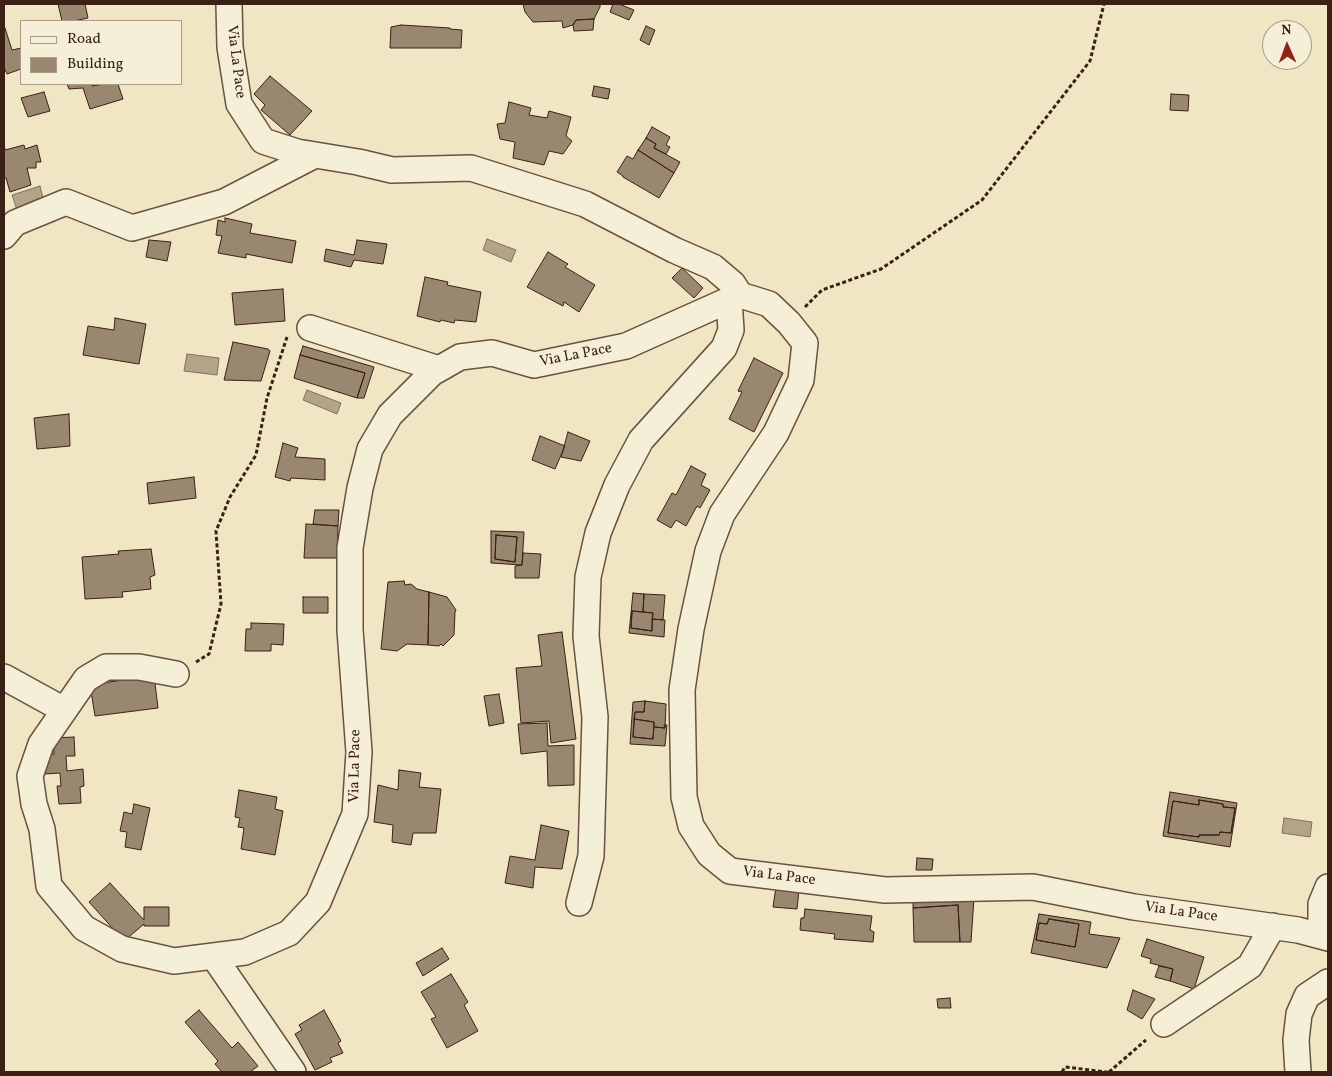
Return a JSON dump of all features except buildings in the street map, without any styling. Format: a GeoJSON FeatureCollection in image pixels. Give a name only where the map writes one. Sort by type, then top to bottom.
{"type":"FeatureCollection","features":[{"type":"Feature","properties":{"kind":"street","name":"Via La Pace"},"geometry":{"type":"LineString","coordinates":[[229,4],[230,47],[239,104],[262,141],[297,152],[358,162],[392,170],[471,168],[585,204],[674,250],[713,267],[732,284],[734,297]]}},
{"type":"Feature","properties":{"kind":"street"},"geometry":{"type":"LineString","coordinates":[[4,236],[15,223],[66,202],[132,228],[224,202],[315,155]]}},
{"type":"Feature","properties":{"kind":"street","name":"Via La Pace"},"geometry":{"type":"LineString","coordinates":[[176,674],[139,667],[106,667],[86,679],[41,744],[30,776],[34,804],[42,829],[50,886],[84,928],[122,949],[174,960],[214,957],[244,952],[289,933],[318,902],[356,814],[360,752],[350,630],[350,548],[360,488],[370,449],[390,414],[432,373],[460,356],[492,353],[534,365],[626,346],[734,297],[769,304],[789,323],[805,343],[801,380],[776,433],[722,514],[718,523],[708,551],[691,629],[682,690],[684,797],[691,826],[709,854],[730,871],[885,890],[1033,887],[1134,907],[1273,926],[1326,937]]}},
{"type":"Feature","properties":{"kind":"street"},"geometry":{"type":"LineString","coordinates":[[579,903],[591,856],[595,717],[586,636],[588,577],[598,533],[617,485],[641,440],[724,348],[731,330],[731,312],[734,297]]}},
{"type":"Feature","properties":{"kind":"street"},"geometry":{"type":"LineString","coordinates":[[310,328],[439,369]]}},
{"type":"Feature","properties":{"kind":"street"},"geometry":{"type":"LineString","coordinates":[[4,677],[64,710]]}},
{"type":"Feature","properties":{"kind":"street"},"geometry":{"type":"LineString","coordinates":[[1326,937],[1321,924],[1321,904],[1328,887]]}},
{"type":"Feature","properties":{"kind":"street"},"geometry":{"type":"LineString","coordinates":[[1164,1024],[1250,966],[1273,926]]}},
{"type":"Feature","properties":{"kind":"street"},"geometry":{"type":"LineString","coordinates":[[214,957],[293,1072]]}},
{"type":"Feature","properties":{"kind":"street"},"geometry":{"type":"LineString","coordinates":[[1298,1072],[1296,1040],[1299,1014],[1307,996],[1328,982]]}},
{"type":"Feature","properties":{"kind":"path"},"geometry":{"type":"LineString","coordinates":[[789,323],[822,290],[881,269],[982,200],[1090,61],[1104,4]]}},
{"type":"Feature","properties":{"kind":"path"},"geometry":{"type":"LineString","coordinates":[[176,674],[209,654],[221,604],[216,531],[230,497],[256,455],[267,398],[288,335],[310,328]]}},
{"type":"Feature","properties":{"kind":"path"},"geometry":{"type":"LineString","coordinates":[[1062,1072],[1065,1066],[1108,1072],[1164,1024]]}},
{"type":"Feature","properties":{"kind":"shaded area"},"geometry":{"type":"Polygon","coordinates":[[[40,186],[44,202],[17,210],[12,195],[40,186]]]}},
{"type":"Feature","properties":{"kind":"shaded area"},"geometry":{"type":"Polygon","coordinates":[[[487,239],[516,250],[511,262],[483,250],[487,239]]]}},
{"type":"Feature","properties":{"kind":"shaded area"},"geometry":{"type":"Polygon","coordinates":[[[187,354],[219,358],[217,375],[184,371],[187,354]]]}},
{"type":"Feature","properties":{"kind":"shaded area"},"geometry":{"type":"Polygon","coordinates":[[[307,390],[341,403],[337,414],[303,400],[307,390]]]}},
{"type":"Feature","properties":{"kind":"shaded area"},"geometry":{"type":"Polygon","coordinates":[[[1284,818],[1312,822],[1310,837],[1282,833],[1284,818]]]}}]}
